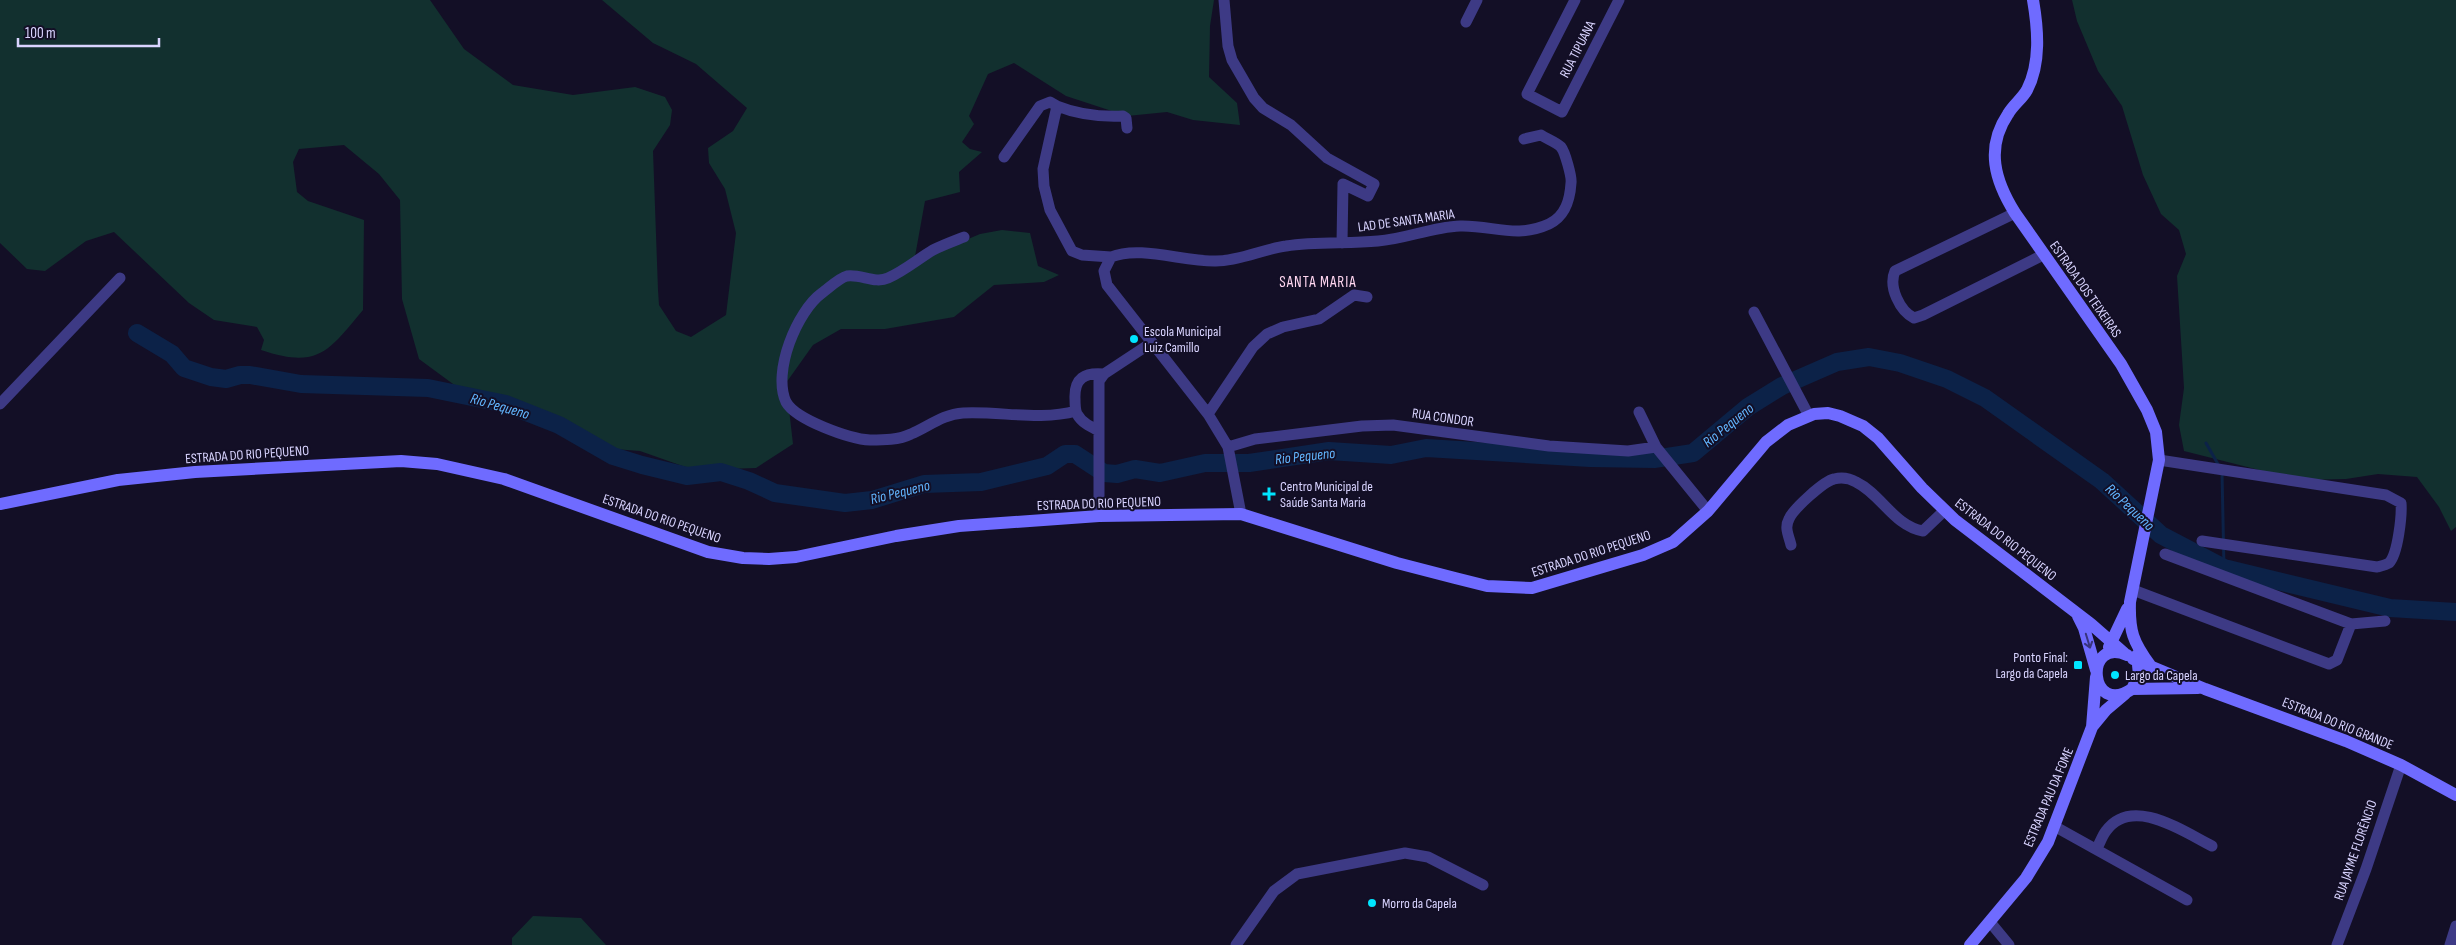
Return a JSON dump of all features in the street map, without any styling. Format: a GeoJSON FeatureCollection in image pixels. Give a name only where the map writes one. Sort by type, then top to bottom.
{"type":"FeatureCollection","features":[{"type":"Feature","properties":{"kind":"street"},"geometry":{"type":"LineString","coordinates":[[1224,0],[1228,46],[1232,60],[1254,98],[1263,108],[1291,125],[1326,158],[1374,184],[1368,196],[1343,184],[1342,244]]}},
{"type":"Feature","properties":{"kind":"street"},"geometry":{"type":"LineString","coordinates":[[1466,22],[1477,0]]}},
{"type":"Feature","properties":{"kind":"street","name":"RUA TIPUANA"},"geometry":{"type":"LineString","coordinates":[[1575,0],[1527,94],[1562,112],[1620,0]]}},
{"type":"Feature","properties":{"kind":"street","name":"ESTRADA DOS TEIXEIRAS"},"geometry":{"type":"LineString","coordinates":[[2033,0],[2037,44],[2033,73],[2026,91],[2007,114],[1997,135],[1994,156],[1996,175],[2001,191],[2015,213],[2122,364],[2147,410],[2156,432],[2159,460],[2132,596],[2130,628],[2137,659]]}},
{"type":"Feature","properties":{"kind":"street"},"geometry":{"type":"LineString","coordinates":[[1004,156],[1040,106],[1050,102],[1073,113],[1099,117],[1123,116],[1126,118],[1127,128]]}},
{"type":"Feature","properties":{"kind":"street","name":"LAD DE SANTA MARIA"},"geometry":{"type":"LineString","coordinates":[[1057,106],[1043,169],[1044,186],[1050,210],[1072,250],[1082,255],[1111,258],[1120,254],[1140,253],[1170,258],[1218,261],[1288,245],[1342,244],[1394,239],[1460,226],[1506,232],[1524,232],[1550,224],[1560,217],[1570,199],[1572,179],[1561,148],[1541,135],[1524,139]]}},
{"type":"Feature","properties":{"kind":"street"},"geometry":{"type":"LineString","coordinates":[[2015,213],[1896,271],[1893,278],[1895,292],[1906,313],[1914,318],[1923,315],[2044,255]]}},
{"type":"Feature","properties":{"kind":"street"},"geometry":{"type":"LineString","coordinates":[[964,237],[934,250],[889,278],[879,280],[848,276],[820,294],[812,302],[788,343],[784,369],[786,402],[794,412],[825,427],[860,439],[872,440],[910,435],[954,414],[1056,415],[1076,412]]}},
{"type":"Feature","properties":{"kind":"street"},"geometry":{"type":"LineString","coordinates":[[1111,258],[1104,271],[1107,284],[1208,414],[1229,450],[1241,514]]}},
{"type":"Feature","properties":{"kind":"street"},"geometry":{"type":"LineString","coordinates":[[0,404],[120,278]]}},
{"type":"Feature","properties":{"kind":"street"},"geometry":{"type":"LineString","coordinates":[[1208,414],[1253,347],[1267,334],[1283,327],[1319,319],[1354,295],[1367,297]]}},
{"type":"Feature","properties":{"kind":"street"},"geometry":{"type":"LineString","coordinates":[[1754,312],[1782,369],[1809,416]]}},
{"type":"Feature","properties":{"kind":"street"},"geometry":{"type":"LineString","coordinates":[[1099,516],[1098,385],[1104,374],[1151,343]]}},
{"type":"Feature","properties":{"kind":"street"},"geometry":{"type":"LineString","coordinates":[[1099,431],[1086,424],[1076,412],[1074,391],[1077,380],[1090,374],[1104,374]]}},
{"type":"Feature","properties":{"kind":"street"},"geometry":{"type":"LineString","coordinates":[[1639,412],[1658,449],[1669,465],[1708,511]]}},
{"type":"Feature","properties":{"kind":"street","name":"ESTRADA DO RIO PEQUENO"},"geometry":{"type":"LineString","coordinates":[[0,504],[118,480],[195,472],[401,461],[437,464],[504,479],[708,552],[743,558],[796,557],[896,536],[959,526],[1099,516],[1241,514],[1397,563],[1479,584],[1515,588],[1541,586],[1642,555],[1673,542],[1708,511],[1766,442],[1788,424],[1809,416],[1828,413],[1862,426],[1878,438],[1945,510],[2112,642],[2137,659]]}},
{"type":"Feature","properties":{"kind":"street","name":"RUA CONDOR"},"geometry":{"type":"LineString","coordinates":[[1229,450],[1254,439],[1362,426],[1393,425],[1549,446],[1628,451],[1658,449]]}},
{"type":"Feature","properties":{"kind":"street"},"geometry":{"type":"LineString","coordinates":[[2159,460],[2386,495],[2400,504],[2402,516],[2392,558],[2388,564],[2377,566],[2202,541]]}},
{"type":"Feature","properties":{"kind":"street"},"geometry":{"type":"LineString","coordinates":[[1791,545],[1786,529],[1789,518],[1811,495],[1832,479],[1845,477],[1858,483],[1910,528],[1923,530],[1945,510]]}},
{"type":"Feature","properties":{"kind":"street"},"geometry":{"type":"LineString","coordinates":[[2166,554],[2351,624],[2385,621]]}},
{"type":"Feature","properties":{"kind":"street"},"geometry":{"type":"LineString","coordinates":[[2132,596],[2329,664],[2337,660],[2351,624]]}},
{"type":"Feature","properties":{"kind":"street","name":"ESTRADA DOS TEIXEIRAS"},"geometry":{"type":"LineString","coordinates":[[2103,657],[2122,622],[2132,596]]}},
{"type":"Feature","properties":{"kind":"street","name":"ESTRADA DO RIO PEQUENO"},"geometry":{"type":"LineString","coordinates":[[2077,614],[2084,628],[2096,673]]}},
{"type":"Feature","properties":{"kind":"street"},"geometry":{"type":"LineString","coordinates":[[2091,624],[2107,625],[2122,622]]}},
{"type":"Feature","properties":{"kind":"street"},"geometry":{"type":"LineString","coordinates":[[2113,653],[2137,659],[2137,681],[2129,691],[2119,695],[2106,692],[2098,683],[2096,673],[2103,657],[2113,653]]}},
{"type":"Feature","properties":{"kind":"street","name":"ESTRADA DO RIO GRANDE"},"geometry":{"type":"LineString","coordinates":[[2137,659],[2205,688],[2346,740],[2401,765],[2456,795]]}},
{"type":"Feature","properties":{"kind":"street","name":"ESTRADA PAU DA FOME"},"geometry":{"type":"LineString","coordinates":[[1970,945],[2026,878],[2048,842],[2092,727],[2096,673]]}},
{"type":"Feature","properties":{"kind":"street","name":"ESTRADA DO RIO GRANDE"},"geometry":{"type":"LineString","coordinates":[[2129,691],[2205,688]]}},
{"type":"Feature","properties":{"kind":"street","name":"ESTRADA PAU DA FOME"},"geometry":{"type":"LineString","coordinates":[[2092,727],[2106,710],[2129,691]]}},
{"type":"Feature","properties":{"kind":"street","name":"RUA JAYME FLORÊNCIO"},"geometry":{"type":"LineString","coordinates":[[2337,945],[2366,869],[2401,765]]}},
{"type":"Feature","properties":{"kind":"street"},"geometry":{"type":"LineString","coordinates":[[2097,848],[2106,831],[2116,821],[2132,816],[2148,817],[2171,825],[2212,846]]}},
{"type":"Feature","properties":{"kind":"street"},"geometry":{"type":"LineString","coordinates":[[2054,826],[2097,848],[2187,900]]}},
{"type":"Feature","properties":{"kind":"street"},"geometry":{"type":"LineString","coordinates":[[1236,945],[1274,890],[1297,874],[1405,853],[1428,857],[1483,885]]}},
{"type":"Feature","properties":{"kind":"street"},"geometry":{"type":"LineString","coordinates":[[1990,922],[2009,945]]}},
{"type":"Feature","properties":{"kind":"street"},"geometry":{"type":"LineString","coordinates":[[2453,942],[2456,926]]}},
{"type":"Feature","properties":{"kind":"green space"},"geometry":{"type":"Polygon","coordinates":[[[0,0],[430,0],[464,49],[513,85],[573,95],[635,87],[665,97],[672,110],[670,125],[653,151],[659,305],[676,331],[691,337],[726,315],[736,233],[725,189],[709,163],[708,148],[733,131],[747,108],[696,64],[653,43],[602,0],[1214,0],[1210,26],[1209,77],[1237,103],[1240,125],[1193,120],[1167,112],[1127,116],[1066,96],[1014,63],[988,74],[969,116],[974,124],[962,142],[970,149],[982,152],[959,172],[960,192],[925,201],[914,262],[980,234],[1002,230],[1030,233],[1038,266],[1059,275],[1044,282],[994,285],[954,317],[885,329],[841,329],[813,345],[786,383],[793,444],[756,468],[694,470],[640,451],[588,447],[526,411],[468,395],[419,359],[402,299],[400,200],[379,174],[344,145],[299,149],[293,162],[297,192],[308,201],[364,220],[363,310],[340,337],[320,353],[309,357],[296,358],[261,350],[264,340],[257,327],[214,320],[189,303],[114,232],[86,241],[45,271],[27,269],[0,243],[0,0]]]}},
{"type":"Feature","properties":{"kind":"green space"},"geometry":{"type":"Polygon","coordinates":[[[2072,0],[2456,0],[2456,527],[2451,531],[2439,507],[2417,477],[2378,474],[2346,479],[2299,480],[2184,451],[2179,425],[2184,388],[2177,276],[2186,254],[2179,230],[2161,214],[2143,175],[2122,106],[2098,71],[2077,21],[2072,0]]]}},
{"type":"Feature","properties":{"kind":"green space"},"geometry":{"type":"Polygon","coordinates":[[[533,916],[581,918],[606,945],[512,945],[512,938],[533,916]]]}},
{"type":"Feature","properties":{"kind":"waterway","name":"Rio Pequeno"},"geometry":{"type":"LineString","coordinates":[[137,333],[172,354],[184,368],[211,377],[226,379],[240,375],[250,375],[301,384],[428,388],[506,404],[559,425],[613,456],[642,465],[687,476],[721,472],[749,481],[775,493],[845,503],[872,500],[924,484],[981,482],[1047,466],[1065,454],[1075,454],[1104,473],[1117,474],[1135,469],[1160,473],[1205,463],[1249,463],[1329,451],[1391,455],[1426,448],[1590,458],[1654,459],[1693,453],[1748,407],[1782,386],[1837,362],[1869,357],[1900,363],[1947,379],[1985,398],[2102,481],[2161,535],[2224,568],[2390,608],[2456,612]]}},
{"type":"Feature","properties":{"kind":"waterway"},"geometry":{"type":"LineString","coordinates":[[2206,443],[2219,466]]}},
{"type":"Feature","properties":{"kind":"waterway"},"geometry":{"type":"LineString","coordinates":[[2222,472],[2224,568]]}},
{"type":"Feature","properties":{"kind":"place","name":"Escola Municipal Luiz Camillo"},"geometry":{"type":"Point","coordinates":[1134,339]}},
{"type":"Feature","properties":{"kind":"place","name":"Centro Municipal de Saúde Santa Maria"},"geometry":{"type":"Point","coordinates":[1269,494]}},
{"type":"Feature","properties":{"kind":"place","name":"Ponto Final: Largo da Capela"},"geometry":{"type":"Point","coordinates":[2078,665]}},
{"type":"Feature","properties":{"kind":"place","name":"Largo da Capela"},"geometry":{"type":"Point","coordinates":[2115,675]}},
{"type":"Feature","properties":{"kind":"place","name":"Morro da Capela"},"geometry":{"type":"Point","coordinates":[1372,903]}},
{"type":"Feature","properties":{"kind":"district","name":"SANTA MARIA"},"geometry":{"type":"Point","coordinates":[1318,282]}}]}
